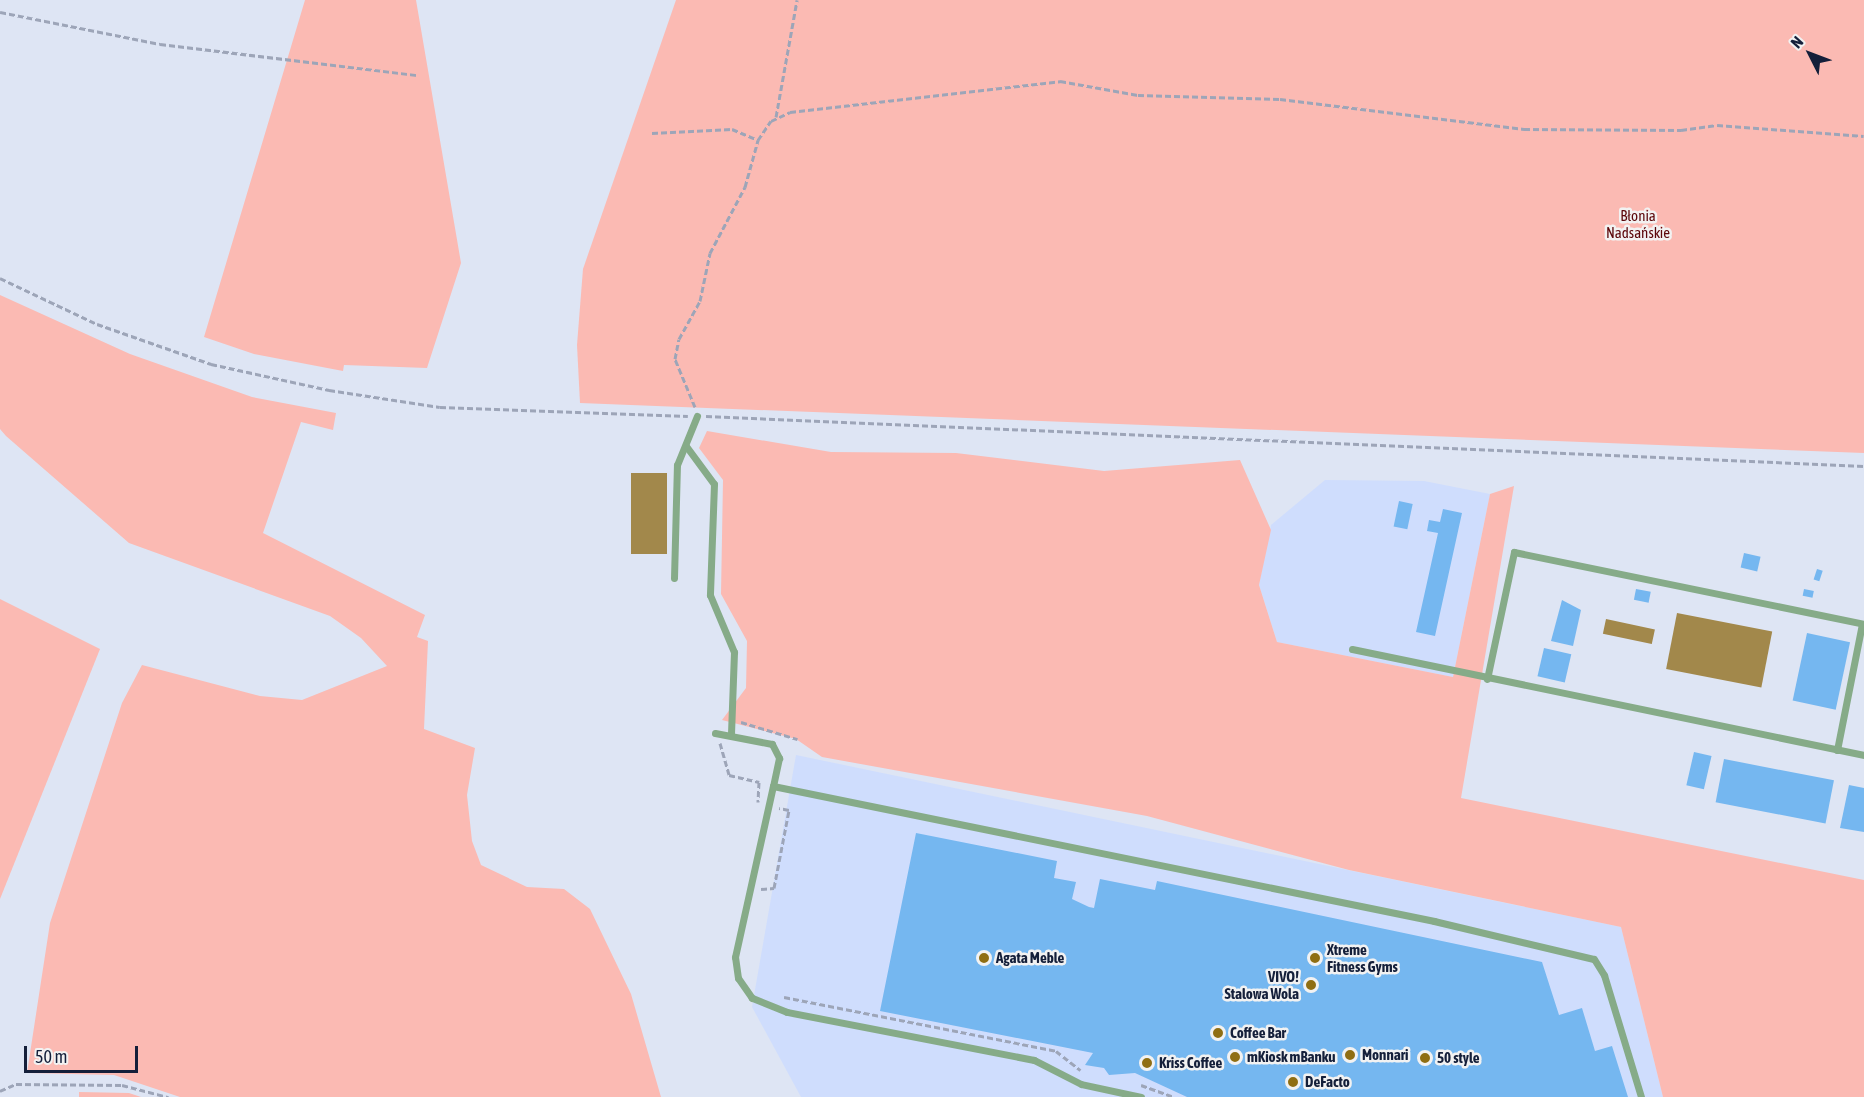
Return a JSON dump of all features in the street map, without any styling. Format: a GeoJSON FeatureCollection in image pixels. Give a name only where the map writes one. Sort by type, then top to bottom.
{"type":"FeatureCollection","features":[{"type":"Feature","properties":{"kind":"lane"},"geometry":{"type":"LineString","coordinates":[[674,578],[677,465],[697,416]]}},
{"type":"Feature","properties":{"kind":"lane"},"geometry":{"type":"LineString","coordinates":[[686,446],[714,484],[710,595],[734,652],[731,734]]}},
{"type":"Feature","properties":{"kind":"lane"},"geometry":{"type":"LineString","coordinates":[[1487,679],[1514,552],[1863,624],[1837,750]]}},
{"type":"Feature","properties":{"kind":"lane"},"geometry":{"type":"LineString","coordinates":[[1352,649],[1487,679],[1864,755]]}},
{"type":"Feature","properties":{"kind":"lane"},"geometry":{"type":"LineString","coordinates":[[717,733],[731,734],[775,747],[779,764],[767,804],[735,957],[738,978],[752,998],[787,1012],[1034,1060],[1081,1084],[1141,1097]]}},
{"type":"Feature","properties":{"kind":"lane"},"geometry":{"type":"LineString","coordinates":[[773,786],[1434,921],[1594,959],[1604,975],[1641,1097]]}},
{"type":"Feature","properties":{"kind":"path"},"geometry":{"type":"LineString","coordinates":[[697,416],[676,350],[700,301],[710,253],[745,187],[758,140],[776,117],[797,0]]}},
{"type":"Feature","properties":{"kind":"path"},"geometry":{"type":"LineString","coordinates":[[0,12],[160,44],[417,75]]}},
{"type":"Feature","properties":{"kind":"path"},"geometry":{"type":"LineString","coordinates":[[776,117],[817,106],[1060,81],[1138,95],[1280,99],[1524,129],[1681,130],[1718,125],[1784,134],[1864,136]]}},
{"type":"Feature","properties":{"kind":"path"},"geometry":{"type":"LineString","coordinates":[[652,133],[732,129],[758,140]]}},
{"type":"Feature","properties":{"kind":"path"},"geometry":{"type":"LineString","coordinates":[[0,278],[97,324],[211,364],[392,401],[1864,466]]}},
{"type":"Feature","properties":{"kind":"path"},"geometry":{"type":"LineString","coordinates":[[732,721],[796,739]]}},
{"type":"Feature","properties":{"kind":"path"},"geometry":{"type":"LineString","coordinates":[[717,733],[729,775],[759,782],[756,801],[789,810],[774,888],[761,888],[759,899]]}},
{"type":"Feature","properties":{"kind":"path"},"geometry":{"type":"LineString","coordinates":[[779,996],[1056,1051],[1086,1074]]}},
{"type":"Feature","properties":{"kind":"path"},"geometry":{"type":"LineString","coordinates":[[1131,1095],[1143,1083],[1174,1097]]}},
{"type":"Feature","properties":{"kind":"path"},"geometry":{"type":"LineString","coordinates":[[0,1091],[16,1084],[122,1085],[168,1097]]}},
{"type":"Feature","properties":{"kind":"shaded area"},"geometry":{"type":"Polygon","coordinates":[[[631,473],[667,473],[667,554],[631,554],[631,473]]]}},
{"type":"Feature","properties":{"kind":"shaded area"},"geometry":{"type":"Polygon","coordinates":[[[1325,480],[1424,481],[1490,494],[1453,677],[1277,642],[1259,585],[1271,525],[1325,480]]]}},
{"type":"Feature","properties":{"kind":"shaded area"},"geometry":{"type":"Polygon","coordinates":[[[1677,613],[1772,632],[1761,687],[1666,669],[1677,613]]]}},
{"type":"Feature","properties":{"kind":"shaded area"},"geometry":{"type":"Polygon","coordinates":[[[1606,619],[1655,629],[1652,644],[1603,634],[1606,619]]]}},
{"type":"Feature","properties":{"kind":"shaded area"},"geometry":{"type":"Polygon","coordinates":[[[796,755],[1621,927],[1663,1097],[801,1097],[752,1007],[796,755]]]}},
{"type":"Feature","properties":{"kind":"green space"},"geometry":{"type":"Polygon","coordinates":[[[305,0],[416,0],[461,263],[427,368],[344,365],[343,371],[254,354],[204,337],[305,0]]]}},
{"type":"Feature","properties":{"kind":"green space","name":"Błonia Nadsańskie"},"geometry":{"type":"Polygon","coordinates":[[[676,0],[1864,0],[1864,453],[580,403],[577,345],[583,269],[676,0]]]}},
{"type":"Feature","properties":{"kind":"green space"},"geometry":{"type":"Polygon","coordinates":[[[0,295],[130,354],[252,397],[336,413],[333,430],[301,422],[263,533],[425,615],[417,637],[428,641],[424,729],[475,748],[467,795],[472,841],[481,865],[527,887],[564,889],[590,909],[631,994],[661,1097],[180,1097],[114,1075],[27,1073],[50,923],[122,703],[142,665],[260,696],[302,700],[387,666],[361,638],[330,616],[129,543],[6,436],[0,429],[0,295]]]}},
{"type":"Feature","properties":{"kind":"green space"},"geometry":{"type":"Polygon","coordinates":[[[707,431],[831,452],[956,453],[1104,471],[1240,460],[1271,530],[1259,585],[1277,642],[1453,677],[1490,494],[1514,486],[1461,798],[1864,880],[1864,1097],[1663,1097],[1621,927],[1349,870],[1147,816],[822,757],[796,739],[722,720],[746,688],[747,641],[721,594],[723,480],[699,448],[707,431]]]}},
{"type":"Feature","properties":{"kind":"green space"},"geometry":{"type":"Polygon","coordinates":[[[0,599],[100,649],[0,899],[0,599]]]}},
{"type":"Feature","properties":{"kind":"green space"},"geometry":{"type":"Polygon","coordinates":[[[79,1092],[129,1093],[141,1097],[79,1097],[79,1092]]]}},
{"type":"Feature","properties":{"kind":"building"},"geometry":{"type":"Polygon","coordinates":[[[1399,501],[1413,504],[1407,529],[1394,526],[1399,501]]]}},
{"type":"Feature","properties":{"kind":"building"},"geometry":{"type":"Polygon","coordinates":[[[1443,509],[1462,513],[1435,636],[1416,632],[1438,533],[1427,531],[1429,520],[1440,522],[1443,509]]]}},
{"type":"Feature","properties":{"kind":"building"},"geometry":{"type":"Polygon","coordinates":[[[1744,553],[1761,557],[1757,571],[1741,568],[1744,553]]]}},
{"type":"Feature","properties":{"kind":"building"},"geometry":{"type":"Polygon","coordinates":[[[1817,569],[1823,571],[1819,581],[1814,579],[1817,569]]]}},
{"type":"Feature","properties":{"kind":"building"},"geometry":{"type":"Polygon","coordinates":[[[1636,589],[1651,592],[1649,603],[1634,600],[1636,589]]]}},
{"type":"Feature","properties":{"kind":"building"},"geometry":{"type":"Polygon","coordinates":[[[1804,589],[1814,591],[1812,598],[1803,596],[1804,589]]]}},
{"type":"Feature","properties":{"kind":"building"},"geometry":{"type":"Polygon","coordinates":[[[1562,600],[1581,610],[1573,646],[1551,641],[1562,600]]]}},
{"type":"Feature","properties":{"kind":"building"},"geometry":{"type":"Polygon","coordinates":[[[1807,633],[1850,642],[1836,710],[1793,700],[1807,633]]]}},
{"type":"Feature","properties":{"kind":"building"},"geometry":{"type":"Polygon","coordinates":[[[1544,648],[1571,654],[1565,683],[1537,676],[1544,648]]]}},
{"type":"Feature","properties":{"kind":"building"},"geometry":{"type":"Polygon","coordinates":[[[1694,752],[1712,756],[1704,789],[1686,785],[1694,752]]]}},
{"type":"Feature","properties":{"kind":"building"},"geometry":{"type":"Polygon","coordinates":[[[1724,759],[1834,780],[1826,824],[1716,802],[1724,759]]]}},
{"type":"Feature","properties":{"kind":"building"},"geometry":{"type":"Polygon","coordinates":[[[1849,785],[1864,788],[1864,832],[1840,828],[1849,785]]]}},
{"type":"Feature","properties":{"kind":"building","name":"VIVO! Stalowa Wola"},"geometry":{"type":"Polygon","coordinates":[[[916,833],[1057,861],[1054,878],[1076,882],[1072,899],[1089,907],[1094,908],[1100,879],[1155,890],[1157,881],[1542,962],[1559,1015],[1582,1008],[1595,1051],[1612,1046],[1628,1097],[1187,1097],[1135,1073],[1109,1075],[1104,1068],[1085,1065],[1093,1053],[880,1011],[916,833]]]}},
{"type":"Feature","properties":{"kind":"place","name":"Agata Meble"},"geometry":{"type":"Point","coordinates":[984,958]}},
{"type":"Feature","properties":{"kind":"place","name":"Xtreme Fitness Gyms"},"geometry":{"type":"Point","coordinates":[1315,958]}},
{"type":"Feature","properties":{"kind":"place","name":"VIVO! Stalowa Wola"},"geometry":{"type":"Point","coordinates":[1311,985]}},
{"type":"Feature","properties":{"kind":"place","name":"Coffee Bar"},"geometry":{"type":"Point","coordinates":[1218,1033]}},
{"type":"Feature","properties":{"kind":"place","name":"Monnari"},"geometry":{"type":"Point","coordinates":[1350,1055]}},
{"type":"Feature","properties":{"kind":"place","name":"mKiosk mBanku"},"geometry":{"type":"Point","coordinates":[1235,1057]}},
{"type":"Feature","properties":{"kind":"place","name":"50 style"},"geometry":{"type":"Point","coordinates":[1425,1058]}},
{"type":"Feature","properties":{"kind":"place","name":"Kriss Coffee"},"geometry":{"type":"Point","coordinates":[1147,1063]}},
{"type":"Feature","properties":{"kind":"place","name":"DeFacto"},"geometry":{"type":"Point","coordinates":[1293,1082]}}]}
